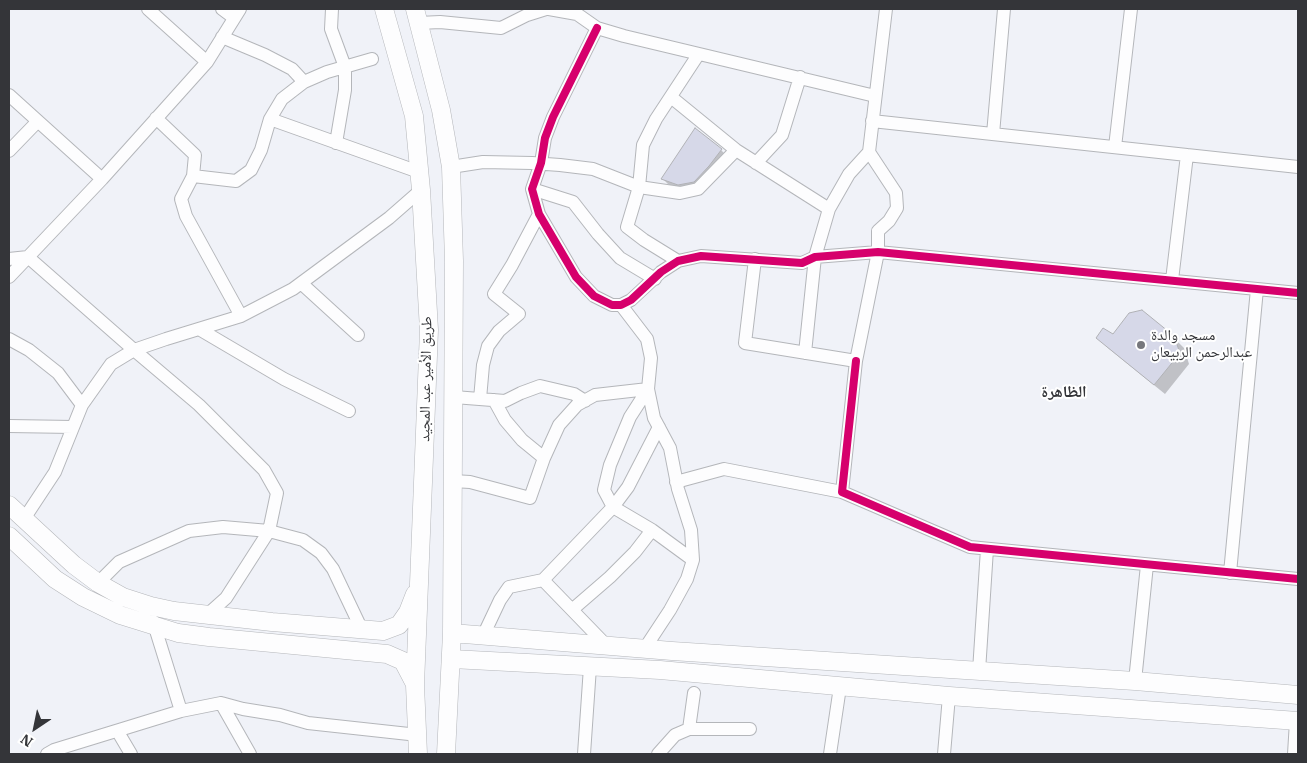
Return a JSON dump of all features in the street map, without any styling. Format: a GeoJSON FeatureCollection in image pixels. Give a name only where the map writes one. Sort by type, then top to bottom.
{"type":"FeatureCollection","features":[{"type":"Feature","properties":{"kind":"main road","name":"طريق الأمير عبد المجيد"},"geometry":{"type":"LineString","coordinates":[[384,9],[414,116],[429,330],[415,685],[418,754]]}},
{"type":"Feature","properties":{"kind":"main road","name":"طريق الأمير عبد المجيد"},"geometry":{"type":"LineString","coordinates":[[417,16],[441,110],[451,167],[454,261],[452,659],[446,754]]}},
{"type":"Feature","properties":{"kind":"main road"},"geometry":{"type":"LineString","coordinates":[[9,505],[74,565],[98,583],[123,597],[150,606],[174,611],[383,631],[399,624],[408,612],[418,585]]}},
{"type":"Feature","properties":{"kind":"main road"},"geometry":{"type":"LineString","coordinates":[[9,536],[55,579],[83,597],[120,615],[178,633],[209,638],[387,654],[403,661],[415,685]]}},
{"type":"Feature","properties":{"kind":"main road"},"geometry":{"type":"LineString","coordinates":[[452,633],[606,646],[1135,681],[1298,694]]}},
{"type":"Feature","properties":{"kind":"main road"},"geometry":{"type":"LineString","coordinates":[[452,659],[660,670],[982,699],[1297,721]]}},
{"type":"Feature","properties":{"kind":"main road"},"geometry":{"type":"LineString","coordinates":[[981,671],[982,699]]}},
{"type":"Feature","properties":{"kind":"street"},"geometry":{"type":"LineString","coordinates":[[148,9],[207,62]]}},
{"type":"Feature","properties":{"kind":"street"},"geometry":{"type":"LineString","coordinates":[[9,277],[102,179],[207,62],[237,13],[222,9]]}},
{"type":"Feature","properties":{"kind":"street"},"geometry":{"type":"LineString","coordinates":[[332,9],[331,29],[345,67],[345,90],[336,143]]}},
{"type":"Feature","properties":{"kind":"street"},"geometry":{"type":"LineString","coordinates":[[417,16],[440,22],[501,28],[528,14],[547,9],[577,14],[597,28],[698,55],[800,76],[875,96]]}},
{"type":"Feature","properties":{"kind":"street"},"geometry":{"type":"LineString","coordinates":[[805,353],[815,257],[829,209],[849,174],[869,152],[886,9]]}},
{"type":"Feature","properties":{"kind":"street"},"geometry":{"type":"LineString","coordinates":[[993,134],[1004,9]]}},
{"type":"Feature","properties":{"kind":"street"},"geometry":{"type":"LineString","coordinates":[[1115,147],[1131,9]]}},
{"type":"Feature","properties":{"kind":"street"},"geometry":{"type":"LineString","coordinates":[[597,28],[553,117],[545,138],[541,163],[532,189],[539,214],[576,277],[594,296],[612,305],[621,305],[631,300],[661,272],[678,261],[701,256],[802,263],[815,257],[878,252],[1298,293]]}},
{"type":"Feature","properties":{"kind":"street"},"geometry":{"type":"LineString","coordinates":[[222,37],[265,55],[292,69],[304,82]]}},
{"type":"Feature","properties":{"kind":"street"},"geometry":{"type":"LineString","coordinates":[[678,261],[627,227],[639,187],[643,145],[656,119],[698,55]]}},
{"type":"Feature","properties":{"kind":"street"},"geometry":{"type":"LineString","coordinates":[[193,176],[236,181],[251,170],[261,150],[270,119],[282,99],[304,82],[327,72],[372,59]]}},
{"type":"Feature","properties":{"kind":"street"},"geometry":{"type":"LineString","coordinates":[[756,163],[782,135],[800,76]]}},
{"type":"Feature","properties":{"kind":"street"},"geometry":{"type":"LineString","coordinates":[[9,95],[102,179]]}},
{"type":"Feature","properties":{"kind":"street"},"geometry":{"type":"LineString","coordinates":[[671,97],[736,150],[829,209]]}},
{"type":"Feature","properties":{"kind":"street"},"geometry":{"type":"LineString","coordinates":[[156,118],[195,155],[193,176],[181,199],[186,216],[240,316]]}},
{"type":"Feature","properties":{"kind":"street"},"geometry":{"type":"LineString","coordinates":[[24,519],[55,472],[82,405],[111,364],[134,350],[240,316],[293,289],[389,218],[420,181],[336,143],[270,119]]}},
{"type":"Feature","properties":{"kind":"street"},"geometry":{"type":"LineString","coordinates":[[9,151],[38,121]]}},
{"type":"Feature","properties":{"kind":"street"},"geometry":{"type":"LineString","coordinates":[[872,121],[1298,167]]}},
{"type":"Feature","properties":{"kind":"street"},"geometry":{"type":"LineString","coordinates":[[451,167],[483,162],[541,163],[593,170],[639,187],[680,193],[698,189],[736,150]]}},
{"type":"Feature","properties":{"kind":"street"},"geometry":{"type":"LineString","coordinates":[[842,492],[856,361],[878,252],[878,232],[897,208],[896,193],[869,152]]}},
{"type":"Feature","properties":{"kind":"street"},"geometry":{"type":"LineString","coordinates":[[1172,280],[1187,155]]}},
{"type":"Feature","properties":{"kind":"street"},"geometry":{"type":"LineString","coordinates":[[532,189],[574,202],[598,234],[620,258],[655,278]]}},
{"type":"Feature","properties":{"kind":"street"},"geometry":{"type":"LineString","coordinates":[[480,399],[483,365],[488,346],[499,331],[519,314],[494,294],[539,214]]}},
{"type":"Feature","properties":{"kind":"street"},"geometry":{"type":"LineString","coordinates":[[9,259],[28,257],[199,405],[264,470],[277,492],[268,531],[226,598],[207,615]]}},
{"type":"Feature","properties":{"kind":"street"},"geometry":{"type":"LineString","coordinates":[[756,259],[745,343],[856,361]]}},
{"type":"Feature","properties":{"kind":"street"},"geometry":{"type":"LineString","coordinates":[[301,283],[358,335]]}},
{"type":"Feature","properties":{"kind":"street"},"geometry":{"type":"LineString","coordinates":[[1230,572],[1256,289]]}},
{"type":"Feature","properties":{"kind":"street"},"geometry":{"type":"LineString","coordinates":[[621,305],[647,339],[651,358],[648,389],[654,418],[670,448],[676,482],[690,530],[692,560],[687,579],[670,610],[645,648]]}},
{"type":"Feature","properties":{"kind":"street"},"geometry":{"type":"LineString","coordinates":[[199,329],[284,379],[349,411]]}},
{"type":"Feature","properties":{"kind":"street"},"geometry":{"type":"LineString","coordinates":[[9,339],[29,350],[58,373],[82,405]]}},
{"type":"Feature","properties":{"kind":"street"},"geometry":{"type":"LineString","coordinates":[[454,397],[505,401],[540,386],[574,394],[585,401]]}},
{"type":"Feature","properties":{"kind":"street"},"geometry":{"type":"LineString","coordinates":[[453,481],[470,482],[530,498],[544,458],[559,425],[577,405],[595,396],[648,389]]}},
{"type":"Feature","properties":{"kind":"street"},"geometry":{"type":"LineString","coordinates":[[648,389],[630,416],[610,465],[604,490],[613,507],[652,530],[692,560]]}},
{"type":"Feature","properties":{"kind":"street"},"geometry":{"type":"LineString","coordinates":[[494,400],[505,420],[522,440],[544,458]]}},
{"type":"Feature","properties":{"kind":"street"},"geometry":{"type":"LineString","coordinates":[[9,426],[73,427]]}},
{"type":"Feature","properties":{"kind":"street"},"geometry":{"type":"LineString","coordinates":[[482,636],[500,600],[509,588],[544,580],[613,507],[628,486],[659,427]]}},
{"type":"Feature","properties":{"kind":"street"},"geometry":{"type":"LineString","coordinates":[[676,482],[724,469],[842,492],[970,547],[1298,579]]}},
{"type":"Feature","properties":{"kind":"street"},"geometry":{"type":"LineString","coordinates":[[98,583],[120,562],[189,531],[223,527],[268,531],[303,540],[321,553],[333,568],[362,630]]}},
{"type":"Feature","properties":{"kind":"street"},"geometry":{"type":"LineString","coordinates":[[573,609],[635,552],[652,530]]}},
{"type":"Feature","properties":{"kind":"street"},"geometry":{"type":"LineString","coordinates":[[981,671],[987,549]]}},
{"type":"Feature","properties":{"kind":"street"},"geometry":{"type":"LineString","coordinates":[[1135,681],[1147,564]]}},
{"type":"Feature","properties":{"kind":"street"},"geometry":{"type":"LineString","coordinates":[[544,580],[606,646]]}},
{"type":"Feature","properties":{"kind":"street"},"geometry":{"type":"LineString","coordinates":[[150,606],[154,626],[181,711]]}},
{"type":"Feature","properties":{"kind":"street"},"geometry":{"type":"LineString","coordinates":[[584,754],[590,667]]}},
{"type":"Feature","properties":{"kind":"street"},"geometry":{"type":"LineString","coordinates":[[830,754],[840,687]]}},
{"type":"Feature","properties":{"kind":"street"},"geometry":{"type":"LineString","coordinates":[[689,729],[694,693]]}},
{"type":"Feature","properties":{"kind":"street"},"geometry":{"type":"LineString","coordinates":[[944,754],[949,696]]}},
{"type":"Feature","properties":{"kind":"street"},"geometry":{"type":"LineString","coordinates":[[220,703],[250,754]]}},
{"type":"Feature","properties":{"kind":"street"},"geometry":{"type":"LineString","coordinates":[[48,754],[54,750],[118,732],[181,711],[220,703],[280,715],[308,723],[418,735]]}},
{"type":"Feature","properties":{"kind":"street"},"geometry":{"type":"LineString","coordinates":[[1294,754],[1297,721]]}},
{"type":"Feature","properties":{"kind":"street"},"geometry":{"type":"LineString","coordinates":[[658,754],[675,735],[689,729],[750,728]]}},
{"type":"Feature","properties":{"kind":"street"},"geometry":{"type":"LineString","coordinates":[[118,732],[131,754]]}},
{"type":"Feature","properties":{"kind":"building"},"geometry":{"type":"Polygon","coordinates":[[[695,128],[722,149],[694,182],[678,185],[661,179],[695,128]]]}},
{"type":"Feature","properties":{"kind":"building","name":"مسجد والدة عبدالرحمن الربيعان"},"geometry":{"type":"Polygon","coordinates":[[[1142,310],[1174,336],[1180,353],[1154,385],[1096,338],[1103,328],[1113,334],[1129,313],[1142,310]]]}},
{"type":"Feature","properties":{"kind":"cycle path"},"geometry":{"type":"LineString","coordinates":[[597,28],[553,117],[545,138],[541,163],[532,189],[539,214],[576,277],[594,296],[612,305],[621,305],[631,300],[661,272],[678,261],[701,256],[802,263],[815,257],[878,252],[1298,293]]}},
{"type":"Feature","properties":{"kind":"cycle path"},"geometry":{"type":"LineString","coordinates":[[856,361],[842,492],[970,547],[1298,579]]}},
{"type":"Feature","properties":{"kind":"place","name":"مسجد والدة عبدالرحمن الربيعان"},"geometry":{"type":"Point","coordinates":[1141,345]}},
{"type":"Feature","properties":{"kind":"district","name":"الظاهرة"},"geometry":{"type":"Point","coordinates":[1064,392]}}]}
